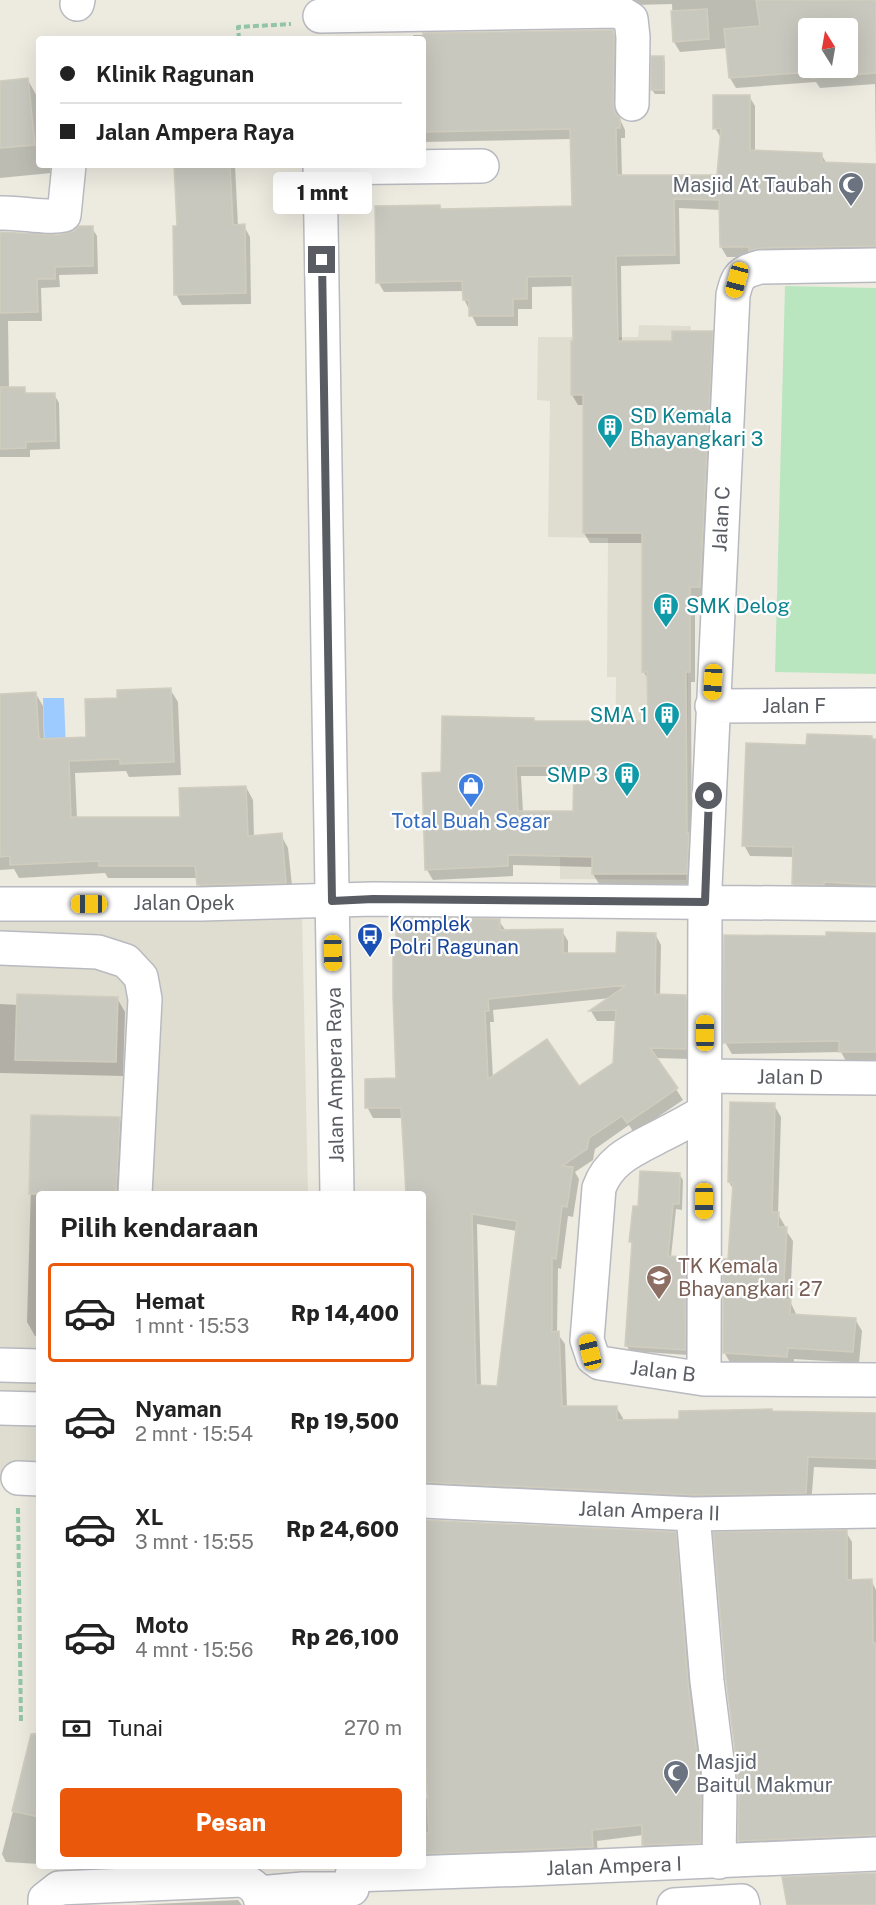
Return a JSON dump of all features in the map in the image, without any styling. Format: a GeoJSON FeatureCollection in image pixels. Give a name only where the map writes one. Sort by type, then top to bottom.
{"type":"FeatureCollection","features":[{"type":"Feature","properties":{"kind":"street"},"geometry":{"type":"LineString","coordinates":[[320,19],[370,28],[618,11],[631,19],[632,104]]}},
{"type":"Feature","properties":{"kind":"street"},"geometry":{"type":"LineString","coordinates":[[426,166],[482,166]]}},
{"type":"Feature","properties":{"kind":"street"},"geometry":{"type":"LineString","coordinates":[[0,213],[64,215],[69,168]]}},
{"type":"Feature","properties":{"kind":"street","name":"Jalan Ampera Raya"},"geometry":{"type":"LineString","coordinates":[[320,168],[337,1191]]}},
{"type":"Feature","properties":{"kind":"street","name":"Jalan C"},"geometry":{"type":"LineString","coordinates":[[705,902],[712,706],[732,305],[737,280],[743,272],[760,267],[876,265]]}},
{"type":"Feature","properties":{"kind":"street","name":"Jalan F"},"geometry":{"type":"LineString","coordinates":[[712,706],[876,705]]}},
{"type":"Feature","properties":{"kind":"street","name":"Jalan Opek"},"geometry":{"type":"LineString","coordinates":[[0,904],[201,904],[373,899],[876,904]]}},
{"type":"Feature","properties":{"kind":"street","name":"Jalan B"},"geometry":{"type":"LineString","coordinates":[[705,902],[705,1113],[704,1379],[600,1363],[593,1358],[587,1340],[599,1188],[603,1177],[609,1168],[626,1153],[705,1113]]}},
{"type":"Feature","properties":{"kind":"street"},"geometry":{"type":"LineString","coordinates":[[0,948],[98,952],[126,961],[141,977],[145,999],[135,1191]]}},
{"type":"Feature","properties":{"kind":"street","name":"Jalan D"},"geometry":{"type":"LineString","coordinates":[[705,1076],[876,1078]]}},
{"type":"Feature","properties":{"kind":"street"},"geometry":{"type":"LineString","coordinates":[[0,1365],[36,1366]]}},
{"type":"Feature","properties":{"kind":"street"},"geometry":{"type":"LineString","coordinates":[[704,1379],[876,1380]]}},
{"type":"Feature","properties":{"kind":"street"},"geometry":{"type":"LineString","coordinates":[[0,1408],[36,1409]]}},
{"type":"Feature","properties":{"kind":"street","name":"Jalan Ampera II"},"geometry":{"type":"LineString","coordinates":[[426,1501],[693,1514],[876,1511]]}},
{"type":"Feature","properties":{"kind":"street"},"geometry":{"type":"LineString","coordinates":[[693,1514],[707,1680],[720,1793],[719,1862]]}},
{"type":"Feature","properties":{"kind":"street","name":"Jalan Ampera I"},"geometry":{"type":"LineString","coordinates":[[260,1899],[303,1889],[352,1884],[876,1854]]}},
{"type":"Feature","properties":{"kind":"street"},"geometry":{"type":"LineString","coordinates":[[45,1905],[45,1899],[59,1888],[242,1880],[252,1884],[260,1899]]}},
{"type":"Feature","properties":{"kind":"street"},"geometry":{"type":"LineString","coordinates":[[674,1905],[742,1901],[742,1905]]}},
{"type":"Feature","properties":{"kind":"path"},"geometry":{"type":"LineString","coordinates":[[239,36],[238,27],[320,19]]}},
{"type":"Feature","properties":{"kind":"path"},"geometry":{"type":"LineString","coordinates":[[21,1723],[28,1478]]}},
{"type":"Feature","properties":{"kind":"shaded area"},"geometry":{"type":"Polygon","coordinates":[[[639,325],[691,326],[686,880],[560,879],[560,821],[575,821],[615,768],[616,677],[607,677],[608,538],[548,537],[550,401],[537,400],[538,337],[638,337],[639,325]]]}},
{"type":"Feature","properties":{"kind":"shaded area"},"geometry":{"type":"Polygon","coordinates":[[[0,913],[302,913],[308,1191],[36,1191],[36,1478],[0,1477],[0,913]]]}},
{"type":"Feature","properties":{"kind":"green space"},"geometry":{"type":"Polygon","coordinates":[[[785,286],[876,288],[876,674],[775,672],[785,286]]]}},
{"type":"Feature","properties":{"kind":"water"},"geometry":{"type":"Polygon","coordinates":[[[43,698],[64,698],[66,752],[45,753],[43,698]]]}},
{"type":"Feature","properties":{"kind":"building"},"geometry":{"type":"Polygon","coordinates":[[[756,0],[876,0],[876,73],[858,74],[858,18],[798,18],[798,73],[729,78],[724,29],[760,26],[756,0]]]}},
{"type":"Feature","properties":{"kind":"building"},"geometry":{"type":"Polygon","coordinates":[[[707,9],[709,39],[673,42],[671,11],[707,9]]]}},
{"type":"Feature","properties":{"kind":"building"},"geometry":{"type":"Polygon","coordinates":[[[613,30],[613,104],[615,113],[620,118],[620,128],[616,128],[617,175],[717,175],[721,128],[713,129],[713,95],[750,95],[750,150],[822,153],[822,162],[876,164],[876,246],[760,248],[749,251],[749,247],[720,247],[719,200],[674,199],[675,255],[616,256],[618,341],[672,341],[672,331],[713,331],[700,587],[690,587],[690,672],[686,672],[687,833],[689,833],[687,874],[592,874],[592,857],[508,855],[508,866],[425,870],[422,773],[441,772],[442,716],[534,718],[534,721],[648,721],[647,672],[642,672],[642,533],[583,533],[583,395],[571,395],[572,276],[527,277],[527,299],[513,299],[513,316],[469,316],[469,300],[463,300],[462,281],[376,283],[375,206],[440,205],[440,209],[572,206],[570,129],[426,132],[426,36],[423,36],[423,33],[613,30]],[[516,766],[518,811],[573,811],[574,766],[516,766]]]}},
{"type":"Feature","properties":{"kind":"building"},"geometry":{"type":"Polygon","coordinates":[[[651,56],[664,56],[664,90],[651,90],[651,56]]]}},
{"type":"Feature","properties":{"kind":"building"},"geometry":{"type":"Polygon","coordinates":[[[28,78],[35,145],[0,148],[0,81],[28,78]]]}},
{"type":"Feature","properties":{"kind":"building"},"geometry":{"type":"Polygon","coordinates":[[[174,168],[230,168],[233,225],[245,224],[246,293],[174,295],[173,226],[177,226],[174,168]]]}},
{"type":"Feature","properties":{"kind":"building"},"geometry":{"type":"Polygon","coordinates":[[[79,226],[93,226],[93,266],[55,267],[55,279],[37,279],[38,312],[0,313],[0,232],[58,235],[74,231],[79,226]]]}},
{"type":"Feature","properties":{"kind":"building"},"geometry":{"type":"Polygon","coordinates":[[[0,387],[25,387],[25,393],[55,393],[56,441],[26,442],[26,448],[0,449],[0,387]]]}},
{"type":"Feature","properties":{"kind":"building"},"geometry":{"type":"Polygon","coordinates":[[[171,688],[174,762],[120,764],[120,759],[69,761],[71,817],[180,817],[179,788],[246,786],[248,836],[282,833],[286,883],[197,885],[195,866],[99,866],[99,861],[10,865],[10,856],[0,857],[0,694],[36,692],[39,739],[86,737],[85,699],[117,698],[117,690],[171,688]]]}},
{"type":"Feature","properties":{"kind":"building"},"geometry":{"type":"Polygon","coordinates":[[[807,734],[872,736],[872,739],[876,739],[876,885],[824,882],[824,885],[792,884],[793,847],[742,846],[746,743],[806,745],[807,734]]]}},
{"type":"Feature","properties":{"kind":"building"},"geometry":{"type":"Polygon","coordinates":[[[396,918],[500,919],[500,930],[563,929],[563,953],[616,953],[617,932],[656,933],[655,994],[686,995],[686,1049],[650,1048],[678,1088],[627,1123],[622,1116],[589,1138],[587,1149],[562,1166],[573,1167],[567,1207],[562,1206],[556,1259],[552,1258],[552,1332],[559,1331],[562,1406],[617,1406],[617,1420],[679,1419],[679,1411],[772,1409],[772,1411],[876,1413],[876,1459],[808,1457],[806,1493],[693,1495],[426,1482],[426,1191],[406,1191],[401,1108],[365,1108],[365,1079],[396,1078],[393,949],[396,949],[396,918]],[[627,985],[488,999],[489,1011],[485,1011],[488,1079],[547,1039],[579,1086],[613,1063],[616,1010],[589,1011],[627,985]],[[472,1214],[476,1385],[497,1386],[517,1221],[472,1214]]]}},
{"type":"Feature","properties":{"kind":"building"},"geometry":{"type":"Polygon","coordinates":[[[826,932],[876,933],[876,1052],[839,1052],[839,1041],[723,1043],[724,935],[826,936],[826,932]]]}},
{"type":"Feature","properties":{"kind":"building"},"geometry":{"type":"Polygon","coordinates":[[[17,994],[118,997],[116,1062],[15,1060],[17,994]]]}},
{"type":"Feature","properties":{"kind":"building"},"geometry":{"type":"Polygon","coordinates":[[[730,1102],[775,1103],[772,1212],[779,1212],[778,1227],[787,1227],[783,1299],[791,1300],[790,1314],[856,1318],[853,1352],[788,1348],[787,1357],[723,1353],[723,1259],[728,1259],[733,1183],[728,1182],[730,1102]]]}},
{"type":"Feature","properties":{"kind":"building"},"geometry":{"type":"Polygon","coordinates":[[[31,1115],[120,1117],[116,1191],[36,1191],[36,1194],[29,1194],[31,1115]]]}},
{"type":"Feature","properties":{"kind":"building","name":"TK Kemala Bhayangkari 27"},"geometry":{"type":"Polygon","coordinates":[[[640,1171],[680,1173],[679,1204],[673,1204],[668,1256],[686,1257],[685,1350],[625,1346],[632,1242],[629,1242],[633,1206],[638,1206],[640,1171]]]}},
{"type":"Feature","properties":{"kind":"building"},"geometry":{"type":"Polygon","coordinates":[[[426,1520],[676,1532],[688,1683],[701,1794],[701,1843],[642,1845],[642,1825],[592,1830],[593,1847],[426,1854],[426,1833],[429,1833],[426,1773],[426,1520]]]}},
{"type":"Feature","properties":{"kind":"building"},"geometry":{"type":"Polygon","coordinates":[[[847,1530],[847,1580],[872,1579],[873,1643],[876,1643],[876,1835],[738,1841],[737,1767],[726,1679],[713,1532],[847,1530]]]}},
{"type":"Feature","properties":{"kind":"building"},"geometry":{"type":"Polygon","coordinates":[[[31,1734],[36,1735],[36,1816],[12,1811],[31,1734]]]}},
{"type":"Feature","properties":{"kind":"building"},"geometry":{"type":"Polygon","coordinates":[[[876,1873],[876,1905],[787,1905],[782,1877],[876,1873]]]}},
{"type":"Feature","properties":{"kind":"place","name":"Masjid At Taubah"},"geometry":{"type":"Point","coordinates":[851,208]}},
{"type":"Feature","properties":{"kind":"place","name":"SD Kemala Bhayangkari 3"},"geometry":{"type":"Point","coordinates":[610,450]}},
{"type":"Feature","properties":{"kind":"place","name":"SMK Delog"},"geometry":{"type":"Point","coordinates":[666,629]}},
{"type":"Feature","properties":{"kind":"place","name":"SMA 1"},"geometry":{"type":"Point","coordinates":[667,738]}},
{"type":"Feature","properties":{"kind":"place","name":"SMP 3"},"geometry":{"type":"Point","coordinates":[627,798]}},
{"type":"Feature","properties":{"kind":"place","name":"Total Buah Segar"},"geometry":{"type":"Point","coordinates":[471,809]}},
{"type":"Feature","properties":{"kind":"place","name":"Komplek Polri Ragunan"},"geometry":{"type":"Point","coordinates":[370,959]}},
{"type":"Feature","properties":{"kind":"place","name":"TK Kemala Bhayangkari 27"},"geometry":{"type":"Point","coordinates":[659,1301]}},
{"type":"Feature","properties":{"kind":"place","name":"Masjid Baitul Makmur"},"geometry":{"type":"Point","coordinates":[676,1796]}},
{"type":"Feature","properties":{"kind":"route"},"geometry":{"type":"LineString","coordinates":[[322,260],[332,901],[373,899],[705,902],[709,796]]}}]}
